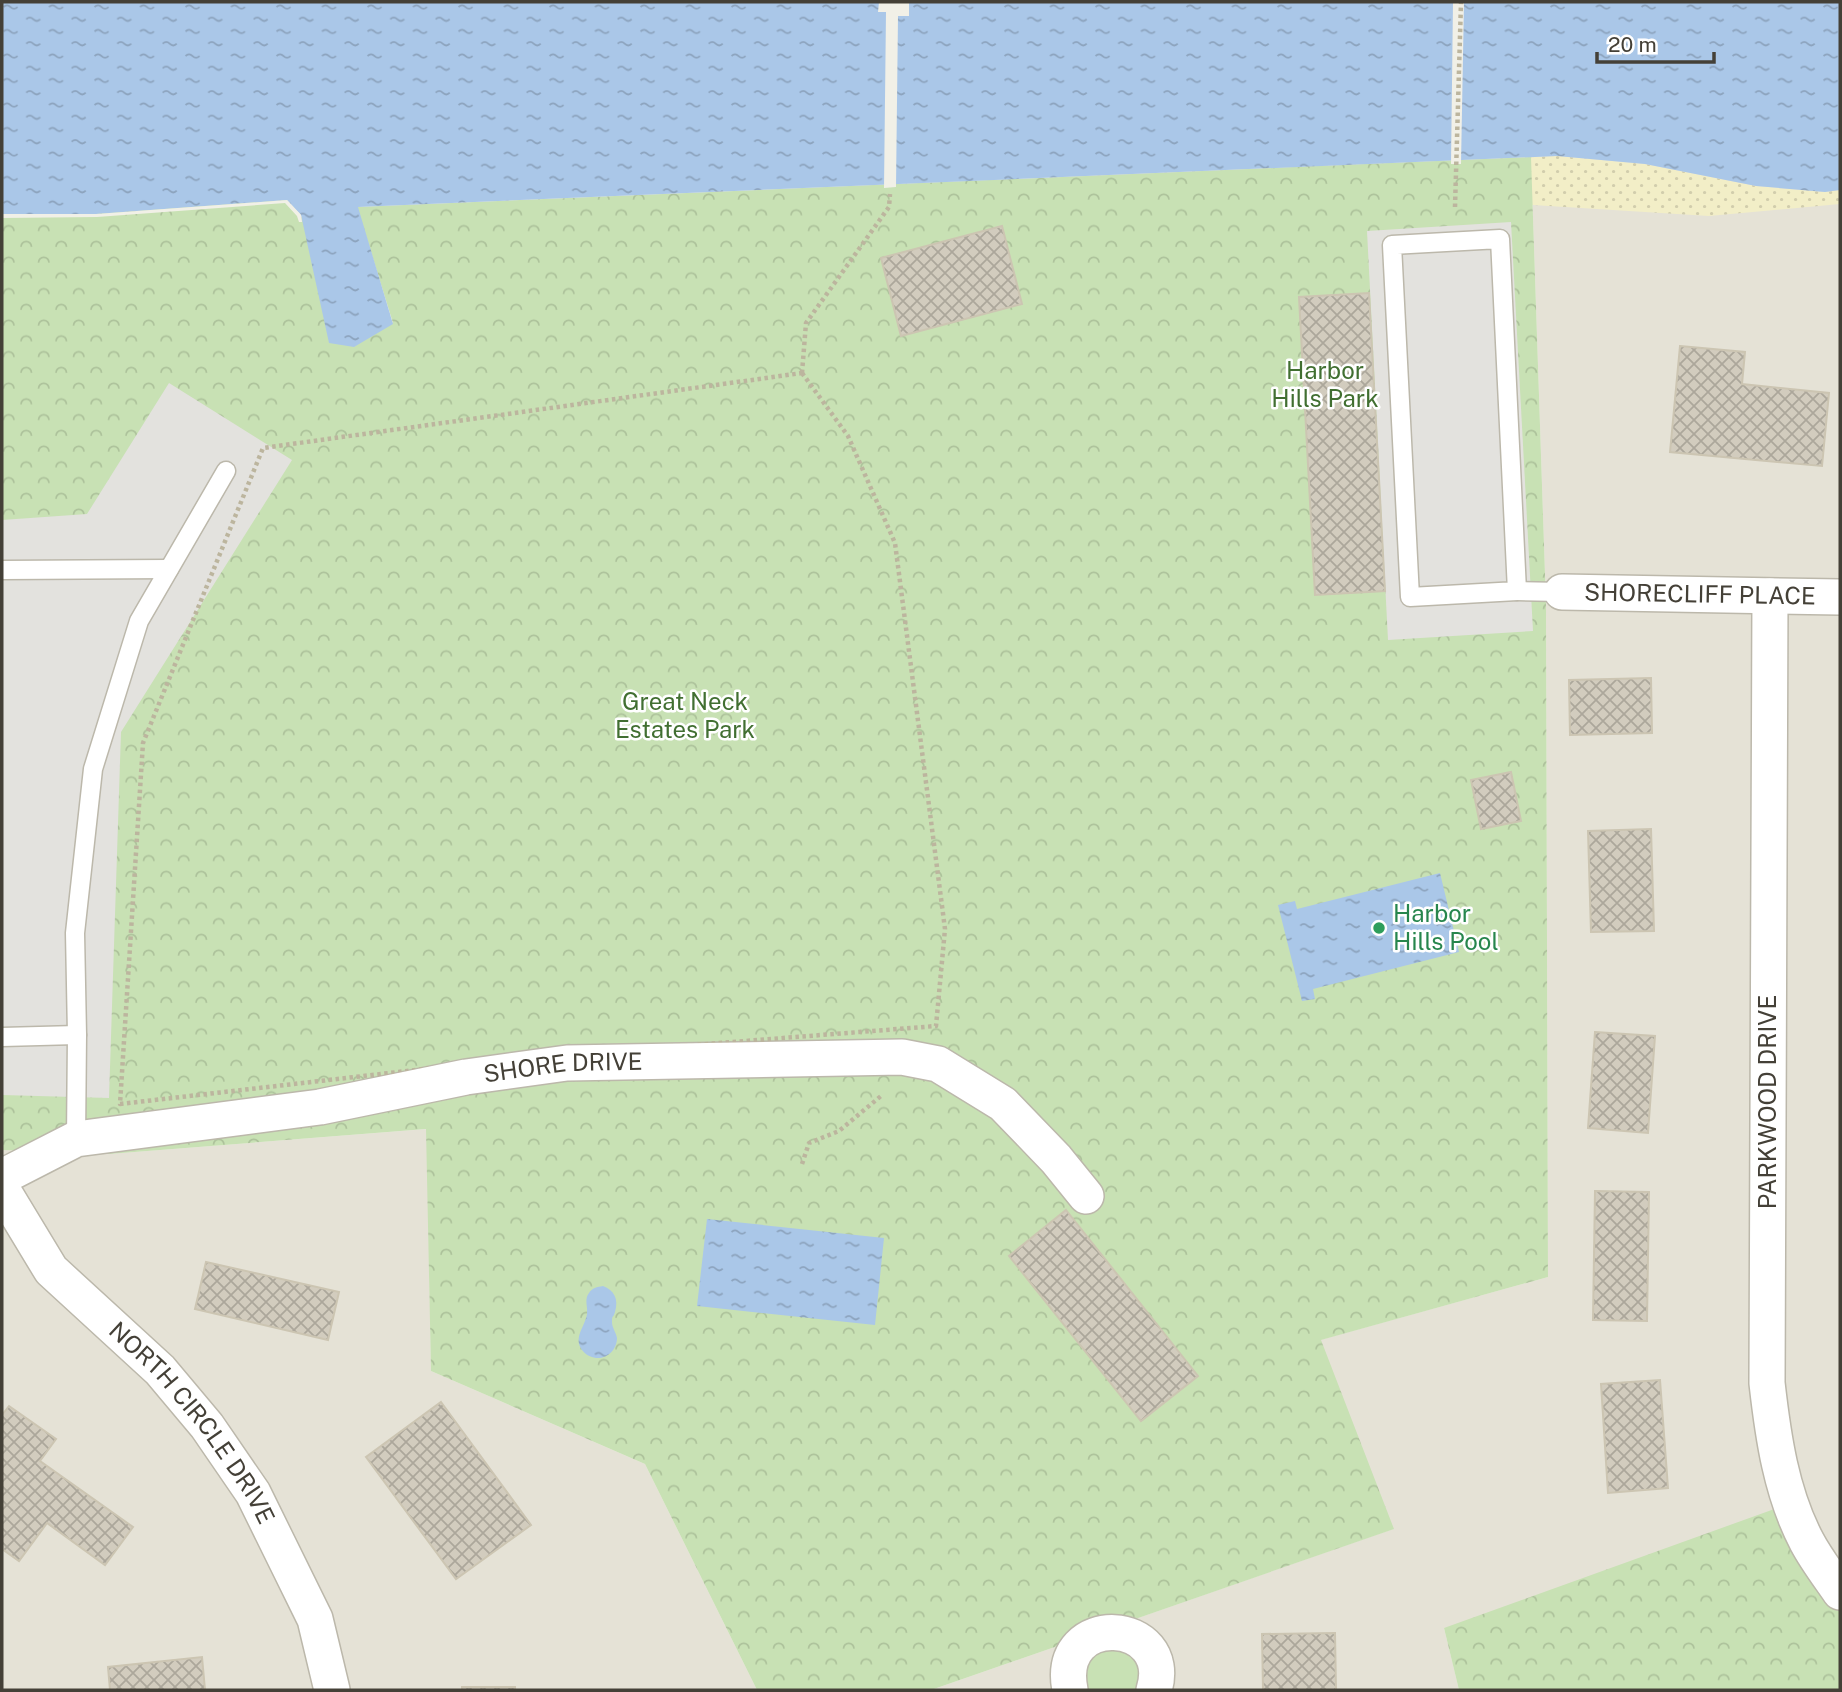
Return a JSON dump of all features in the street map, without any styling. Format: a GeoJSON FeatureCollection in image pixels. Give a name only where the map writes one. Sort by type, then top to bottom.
{"type":"FeatureCollection","features":[{"type":"Feature","properties":{"kind":"street","name":"SHORECLIFF PLACE"},"geometry":{"type":"LineString","coordinates":[[1562,592],[1840,597]]}},
{"type":"Feature","properties":{"kind":"street","name":"PARKWOOD DRIVE"},"geometry":{"type":"LineString","coordinates":[[1770,596],[1767,1382],[1774,1438],[1791,1503],[1807,1542],[1840,1592]]}},
{"type":"Feature","properties":{"kind":"street","name":"SHORE DRIVE"},"geometry":{"type":"LineString","coordinates":[[2,1177],[76,1139],[320,1107],[466,1077],[567,1063],[902,1057],[938,1064],[1003,1104],[1056,1159],[1086,1196]]}},
{"type":"Feature","properties":{"kind":"street","name":"NORTH CIRCLE DRIVE"},"geometry":{"type":"LineString","coordinates":[[2,1189],[51,1270],[160,1370],[207,1426],[253,1493],[315,1619],[332,1690]]}},
{"type":"Feature","properties":{"kind":"street"},"geometry":{"type":"LineString","coordinates":[[1070,1690],[1068,1674],[1071,1660],[1078,1648],[1089,1638],[1102,1633],[1117,1632],[1132,1636],[1144,1644],[1153,1657],[1157,1671],[1154,1690]]}},
{"type":"Feature","properties":{"kind":"lane"},"geometry":{"type":"LineString","coordinates":[[1517,591],[1500,239],[1392,245],[1410,597],[1517,591],[1562,592]]}},
{"type":"Feature","properties":{"kind":"lane"},"geometry":{"type":"LineString","coordinates":[[76,1139],[75,933],[93,769],[139,621],[226,471]]}},
{"type":"Feature","properties":{"kind":"lane"},"geometry":{"type":"LineString","coordinates":[[2,569],[169,569]]}},
{"type":"Feature","properties":{"kind":"lane"},"geometry":{"type":"LineString","coordinates":[[2,1037],[77,1035]]}},
{"type":"Feature","properties":{"kind":"path"},"geometry":{"type":"LineString","coordinates":[[1455,207],[1461,2]]}},
{"type":"Feature","properties":{"kind":"path"},"geometry":{"type":"LineString","coordinates":[[802,373],[263,448],[143,743],[120,1104],[598,1049],[694,1045],[936,1026],[945,929],[895,543],[848,436],[802,373],[806,323],[890,207],[890,194]]}},
{"type":"Feature","properties":{"kind":"shaded area"},"geometry":{"type":"Polygon","coordinates":[[[1840,143],[1840,1592],[1444,1628],[1459,1690],[931,1690],[1393,1529],[1320,1340],[1548,1277],[1546,604],[1531,157],[1840,143]]]}},
{"type":"Feature","properties":{"kind":"shaded area"},"geometry":{"type":"Polygon","coordinates":[[[1511,222],[1533,631],[1388,640],[1367,231],[1511,222]]]}},
{"type":"Feature","properties":{"kind":"shaded area"},"geometry":{"type":"Polygon","coordinates":[[[169,383],[292,460],[121,732],[109,1098],[2,1095],[2,520],[87,514],[169,383]]]}},
{"type":"Feature","properties":{"kind":"shaded area"},"geometry":{"type":"Polygon","coordinates":[[[427,1129],[431,1371],[645,1464],[757,1690],[2,1690],[2,1150],[109,1154],[427,1129]]]}},
{"type":"Feature","properties":{"kind":"green space","name":"Great Neck Estates Park"},"geometry":{"type":"Polygon","coordinates":[[[1531,157],[1546,604],[1548,1277],[1321,1340],[1394,1529],[931,1690],[757,1690],[645,1464],[431,1371],[426,1129],[109,1154],[2,1150],[2,214],[287,200],[393,323],[357,207],[1531,157]]]}},
{"type":"Feature","properties":{"kind":"green space"},"geometry":{"type":"Polygon","coordinates":[[[1791,1503],[1840,1592],[1840,1690],[1459,1690],[1444,1628],[1791,1503]]]}},
{"type":"Feature","properties":{"kind":"green space"},"geometry":{"type":"Polygon","coordinates":[[[1091,1647],[1137,1647],[1147,1690],[1079,1690],[1091,1647]]]}},
{"type":"Feature","properties":{"kind":"sand"},"geometry":{"type":"Polygon","coordinates":[[[1557,156],[1645,164],[1756,186],[1825,192],[1840,190],[1840,204],[1709,216],[1533,205],[1466,197],[1054,177],[1557,156]]]}},
{"type":"Feature","properties":{"kind":"water"},"geometry":{"type":"Polygon","coordinates":[[[2,2],[1840,2],[1840,190],[1825,192],[1756,186],[1645,164],[1557,156],[358,207],[393,324],[354,347],[329,343],[301,215],[287,200],[96,214],[2,214],[2,2]]]}},
{"type":"Feature","properties":{"kind":"water"},"geometry":{"type":"Polygon","coordinates":[[[1440,873],[1459,952],[1313,989],[1315,999],[1302,1001],[1278,905],[1295,901],[1297,909],[1440,873]]]}},
{"type":"Feature","properties":{"kind":"water"},"geometry":{"type":"Polygon","coordinates":[[[707,1219],[884,1238],[875,1325],[697,1306],[707,1219]]]}},
{"type":"Feature","properties":{"kind":"water"},"geometry":{"type":"Polygon","coordinates":[[[603,1286],[613,1293],[616,1299],[612,1322],[617,1338],[611,1352],[596,1358],[588,1356],[582,1350],[579,1336],[587,1314],[588,1295],[593,1289],[603,1286]]]}},
{"type":"Feature","properties":{"kind":"pier"},"geometry":{"type":"Polygon","coordinates":[[[879,2],[909,2],[909,16],[898,16],[896,187],[884,188],[886,12],[878,12],[879,2]]]}},
{"type":"Feature","properties":{"kind":"pier"},"geometry":{"type":"Polygon","coordinates":[[[1453,2],[1464,2],[1461,164],[1451,164],[1453,2]]]}},
{"type":"Feature","properties":{"kind":"pier"},"geometry":{"type":"Polygon","coordinates":[[[287,200],[301,215],[302,222],[299,222],[285,203],[97,217],[2,218],[2,214],[96,214],[287,200]]]}},
{"type":"Feature","properties":{"kind":"building"},"geometry":{"type":"Polygon","coordinates":[[[1002,226],[1022,304],[901,336],[881,258],[1002,226]]]}},
{"type":"Feature","properties":{"kind":"building"},"geometry":{"type":"Polygon","coordinates":[[[1369,293],[1385,591],[1315,595],[1299,297],[1369,293]]]}},
{"type":"Feature","properties":{"kind":"building"},"geometry":{"type":"Polygon","coordinates":[[[1680,346],[1745,352],[1742,384],[1829,393],[1822,466],[1670,452],[1680,346]]]}},
{"type":"Feature","properties":{"kind":"building"},"geometry":{"type":"Polygon","coordinates":[[[1651,678],[1652,733],[1570,735],[1569,680],[1651,678]]]}},
{"type":"Feature","properties":{"kind":"building"},"geometry":{"type":"Polygon","coordinates":[[[1511,772],[1521,821],[1481,829],[1471,780],[1511,772]]]}},
{"type":"Feature","properties":{"kind":"building"},"geometry":{"type":"Polygon","coordinates":[[[1651,829],[1654,931],[1591,932],[1588,831],[1651,829]]]}},
{"type":"Feature","properties":{"kind":"building"},"geometry":{"type":"Polygon","coordinates":[[[1595,1032],[1655,1036],[1648,1133],[1588,1128],[1595,1032]]]}},
{"type":"Feature","properties":{"kind":"building"},"geometry":{"type":"Polygon","coordinates":[[[1595,1191],[1649,1192],[1647,1321],[1593,1320],[1595,1191]]]}},
{"type":"Feature","properties":{"kind":"building"},"geometry":{"type":"Polygon","coordinates":[[[1066,1210],[1198,1376],[1141,1421],[1009,1256],[1066,1210]]]}},
{"type":"Feature","properties":{"kind":"building"},"geometry":{"type":"Polygon","coordinates":[[[206,1262],[339,1292],[328,1340],[195,1309],[206,1262]]]}},
{"type":"Feature","properties":{"kind":"building"},"geometry":{"type":"Polygon","coordinates":[[[1660,1380],[1668,1488],[1608,1493],[1601,1384],[1660,1380]]]}},
{"type":"Feature","properties":{"kind":"building"},"geometry":{"type":"Polygon","coordinates":[[[441,1402],[531,1525],[456,1579],[366,1457],[441,1402]]]}},
{"type":"Feature","properties":{"kind":"building"},"geometry":{"type":"Polygon","coordinates":[[[9,1406],[56,1439],[40,1461],[133,1527],[105,1565],[47,1523],[19,1561],[2,1549],[2,1415],[9,1406]]]}},
{"type":"Feature","properties":{"kind":"building"},"geometry":{"type":"Polygon","coordinates":[[[1335,1633],[1336,1690],[1263,1690],[1262,1634],[1335,1633]]]}},
{"type":"Feature","properties":{"kind":"building"},"geometry":{"type":"Polygon","coordinates":[[[202,1657],[205,1690],[110,1690],[108,1667],[202,1657]]]}},
{"type":"Feature","properties":{"kind":"building"},"geometry":{"type":"Polygon","coordinates":[[[462,1687],[515,1687],[515,1690],[462,1690],[462,1687]]]}},
{"type":"Feature","properties":{"kind":"place","name":"Harbor Hills Pool"},"geometry":{"type":"Point","coordinates":[1379,928]}},
{"type":"Feature","properties":{"kind":"park label","name":"Harbor Hills Park"},"geometry":{"type":"Point","coordinates":[1325,385]}}]}
